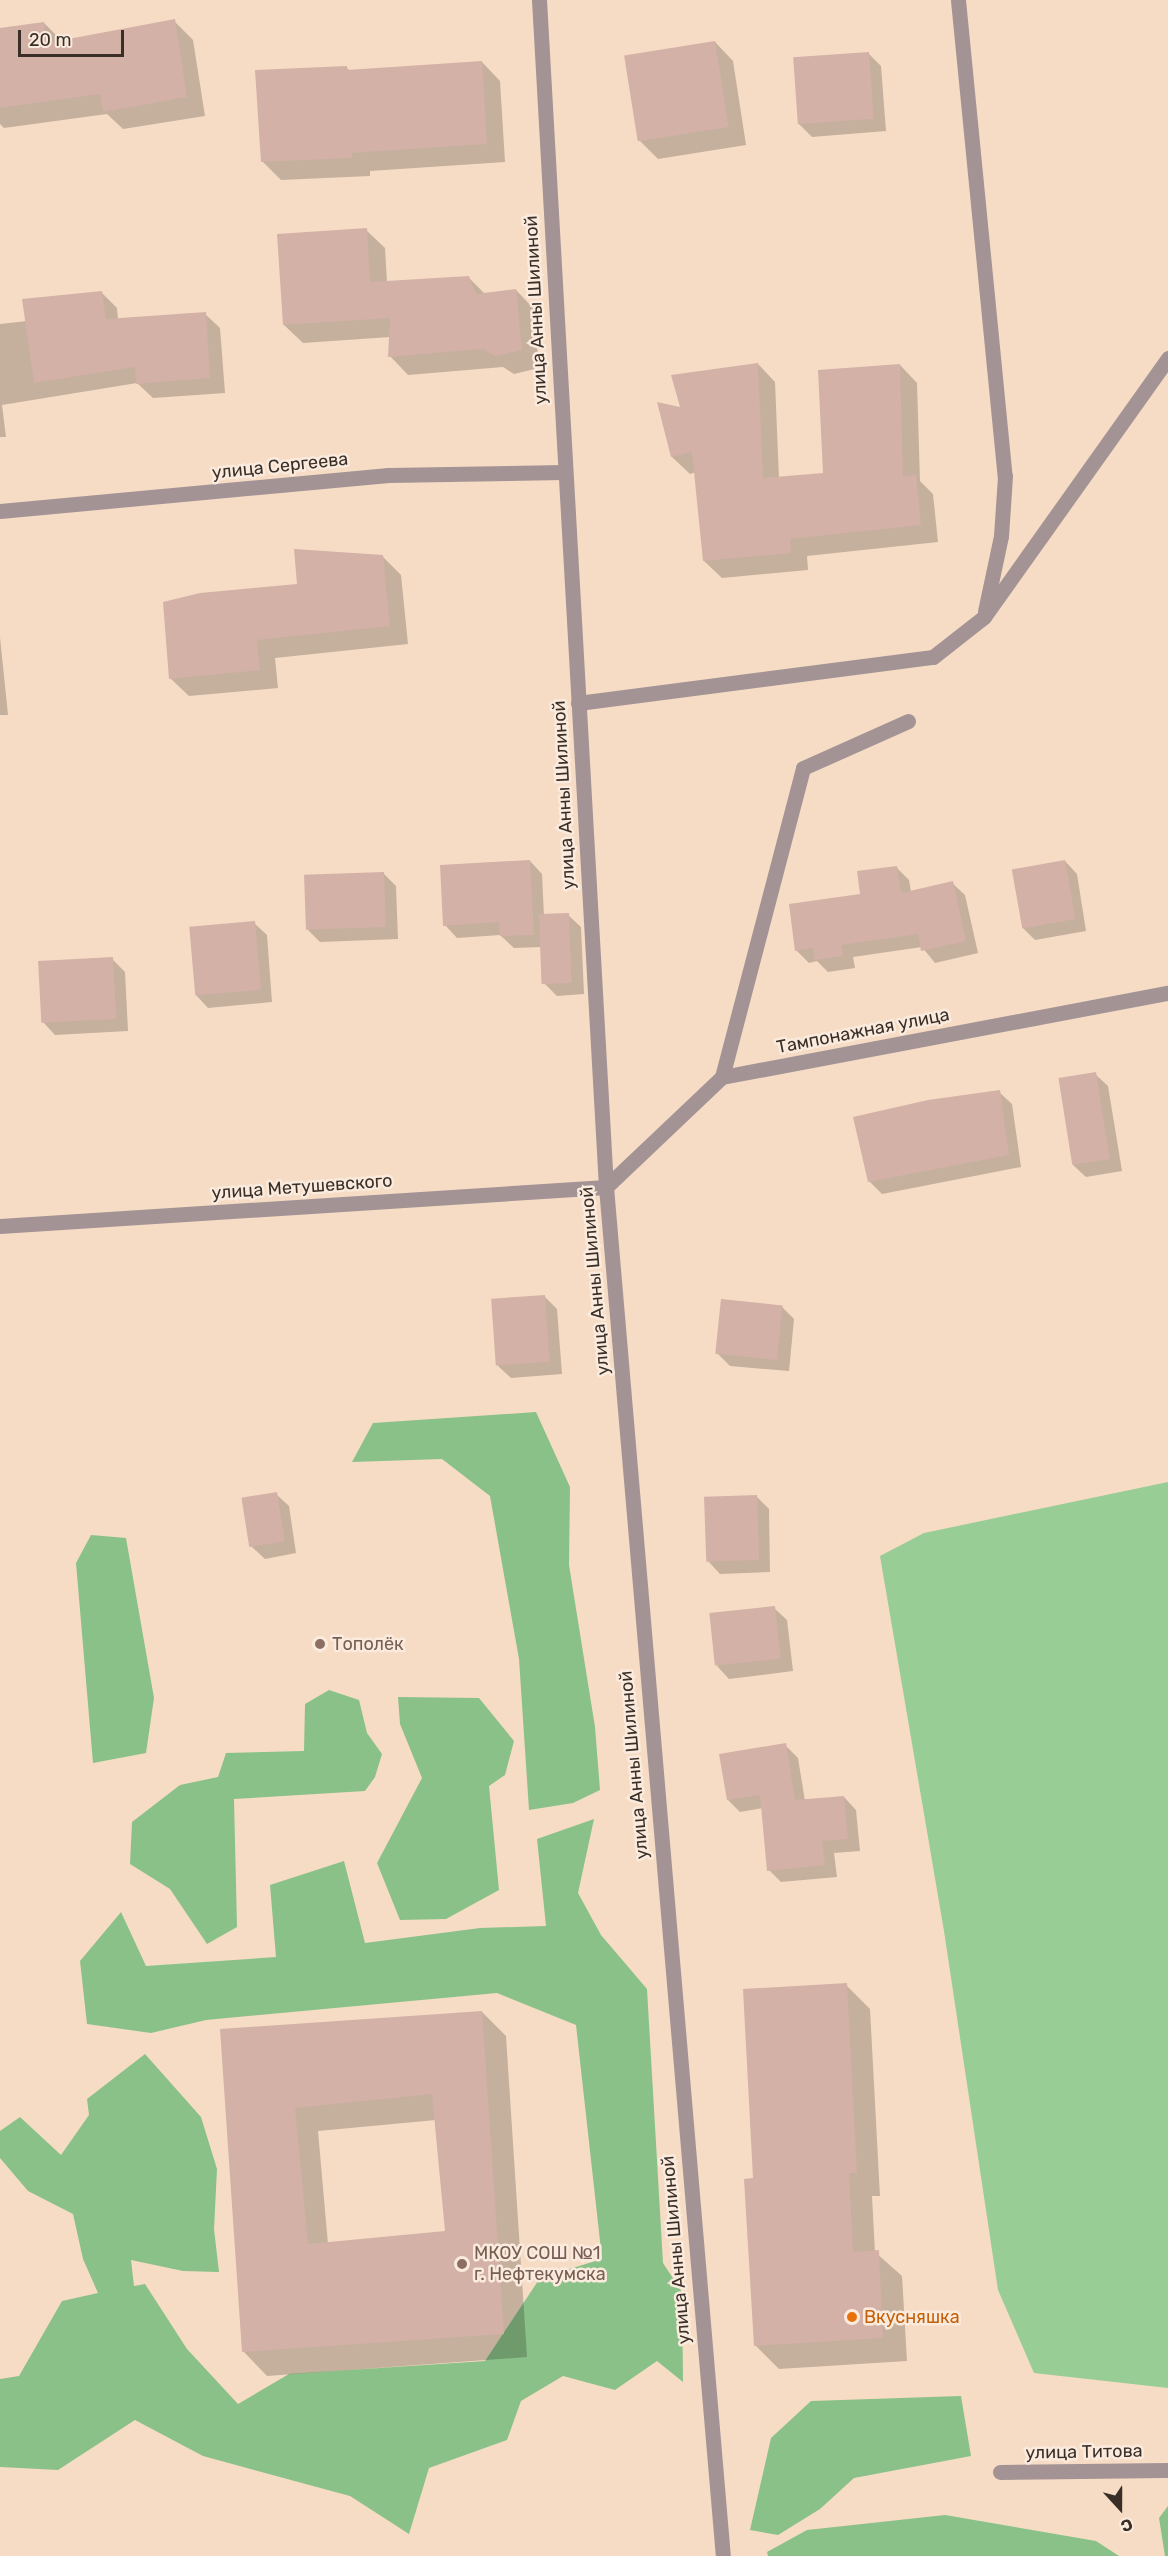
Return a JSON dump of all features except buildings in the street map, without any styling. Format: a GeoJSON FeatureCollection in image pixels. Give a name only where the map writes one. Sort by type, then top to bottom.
{"type":"FeatureCollection","features":[{"type":"Feature","properties":{"kind":"street","name":"улица Анны Шилиной"},"geometry":{"type":"LineString","coordinates":[[539,0],[606,1187],[723,2556]]}},
{"type":"Feature","properties":{"kind":"street"},"geometry":{"type":"LineString","coordinates":[[958,0],[1005,476],[1001,536],[984,617]]}},
{"type":"Feature","properties":{"kind":"street"},"geometry":{"type":"LineString","coordinates":[[578,703],[933,657],[984,617],[1168,358]]}},
{"type":"Feature","properties":{"kind":"street","name":"улица Сергеева"},"geometry":{"type":"LineString","coordinates":[[0,511],[388,475],[564,472]]}},
{"type":"Feature","properties":{"kind":"street"},"geometry":{"type":"LineString","coordinates":[[606,1187],[722,1077],[803,768],[908,721]]}},
{"type":"Feature","properties":{"kind":"street","name":"Тампонажная улица"},"geometry":{"type":"LineString","coordinates":[[722,1077],[1168,993]]}},
{"type":"Feature","properties":{"kind":"street","name":"улица Метушевского"},"geometry":{"type":"LineString","coordinates":[[0,1226],[606,1187]]}},
{"type":"Feature","properties":{"kind":"street","name":"улица Титова"},"geometry":{"type":"LineString","coordinates":[[1000,2472],[1168,2470]]}},
{"type":"Feature","properties":{"kind":"green space"},"geometry":{"type":"Polygon","coordinates":[[[536,1412],[570,1487],[569,1565],[595,1727],[600,1790],[573,1803],[529,1810],[519,1659],[490,1496],[442,1459],[352,1462],[373,1423],[536,1412]]]}},
{"type":"Feature","properties":{"kind":"green space"},"geometry":{"type":"Polygon","coordinates":[[[1168,1482],[1168,2388],[1034,2373],[998,2290],[944,1931],[880,1556],[924,1533],[1168,1482]]]}},
{"type":"Feature","properties":{"kind":"green space"},"geometry":{"type":"Polygon","coordinates":[[[91,1535],[126,1538],[154,1698],[146,1753],[93,1763],[76,1563],[91,1535]]]}},
{"type":"Feature","properties":{"kind":"green space"},"geometry":{"type":"Polygon","coordinates":[[[329,1690],[359,1700],[367,1733],[382,1754],[375,1777],[365,1791],[234,1799],[237,1927],[207,1944],[170,1889],[130,1864],[132,1822],[180,1785],[218,1777],[226,1753],[304,1751],[305,1704],[329,1690]]]}},
{"type":"Feature","properties":{"kind":"green space"},"geometry":{"type":"Polygon","coordinates":[[[398,1697],[479,1698],[514,1741],[505,1775],[489,1786],[499,1890],[446,1919],[400,1920],[377,1863],[422,1778],[400,1724],[398,1697]]]}},
{"type":"Feature","properties":{"kind":"green space"},"geometry":{"type":"Polygon","coordinates":[[[594,1819],[578,1893],[601,1935],[647,1989],[663,2263],[682,2292],[683,2382],[657,2361],[615,2390],[563,2376],[521,2401],[507,2440],[429,2468],[409,2534],[350,2496],[203,2456],[135,2420],[58,2470],[0,2467],[0,2379],[19,2376],[62,2301],[98,2293],[83,2259],[73,2214],[28,2191],[0,2158],[0,2131],[20,2117],[61,2155],[89,2115],[87,2099],[145,2054],[201,2117],[217,2169],[214,2229],[219,2272],[183,2271],[131,2260],[134,2286],[145,2284],[187,2349],[238,2404],[289,2374],[485,2361],[540,2278],[602,2259],[576,2025],[497,1993],[206,2020],[151,2033],[87,2024],[80,1961],[121,1912],[146,1966],[276,1957],[270,1885],[344,1861],[365,1943],[480,1928],[546,1926],[537,1839],[594,1819]]]}},
{"type":"Feature","properties":{"kind":"green space"},"geometry":{"type":"Polygon","coordinates":[[[961,2396],[971,2456],[854,2478],[820,2509],[778,2535],[750,2530],[771,2438],[811,2401],[961,2396]]]}},
{"type":"Feature","properties":{"kind":"green space"},"geometry":{"type":"Polygon","coordinates":[[[1168,2506],[1168,2556],[1165,2556],[1159,2518],[1168,2506]]]}},
{"type":"Feature","properties":{"kind":"green space"},"geometry":{"type":"Polygon","coordinates":[[[945,2515],[1096,2541],[1119,2556],[768,2556],[767,2552],[807,2530],[945,2515]]]}},
{"type":"Feature","properties":{"kind":"place","name":"Тополёк"},"geometry":{"type":"Point","coordinates":[320,1644]}},
{"type":"Feature","properties":{"kind":"place","name":"МКОУ СОШ №1 г. Нефтекумска"},"geometry":{"type":"Point","coordinates":[462,2264]}},
{"type":"Feature","properties":{"kind":"place","name":"Вкусняшка"},"geometry":{"type":"Point","coordinates":[852,2317]}}]}
